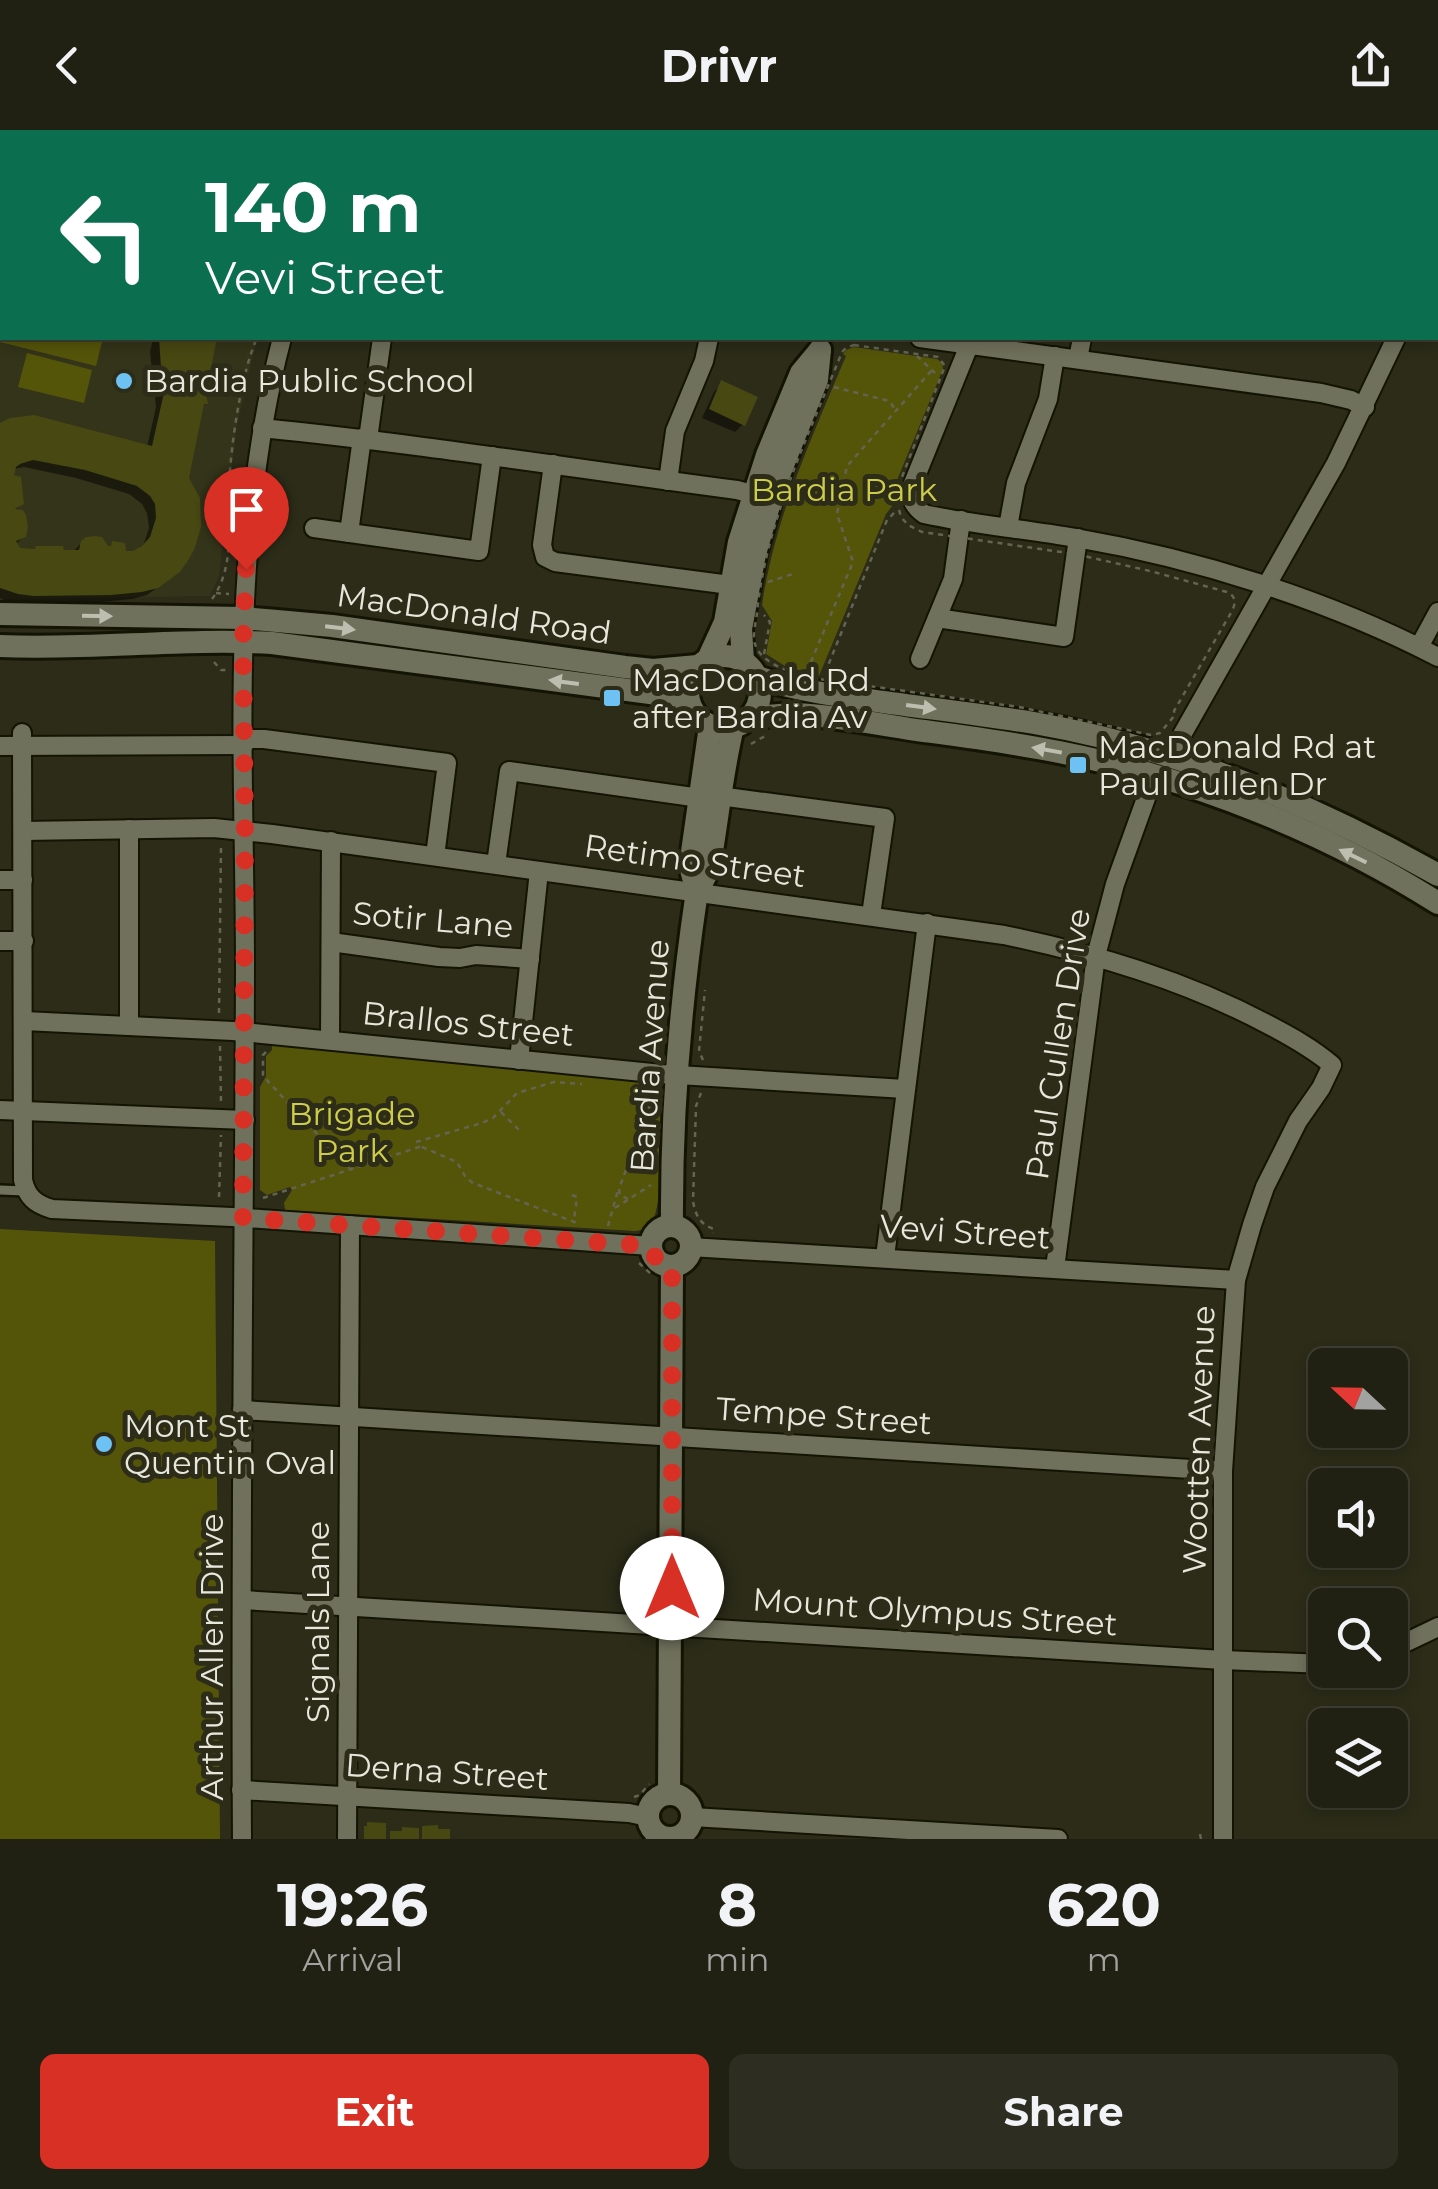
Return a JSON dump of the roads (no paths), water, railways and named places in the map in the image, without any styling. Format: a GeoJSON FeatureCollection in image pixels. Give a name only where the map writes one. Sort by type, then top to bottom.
{"type":"FeatureCollection","features":[{"type":"Feature","properties":{"kind":"street","name":"Arthur Allen Drive"},"geometry":{"type":"LineString","coordinates":[[242,1839],[243,630],[247,548],[262,428],[282,340]]}},
{"type":"Feature","properties":{"kind":"street"},"geometry":{"type":"LineString","coordinates":[[350,533],[382,340]]}},
{"type":"Feature","properties":{"kind":"street"},"geometry":{"type":"LineString","coordinates":[[668,481],[675,431],[709,340]]}},
{"type":"Feature","properties":{"kind":"street"},"geometry":{"type":"LineString","coordinates":[[1078,359],[1082,340]]}},
{"type":"Feature","properties":{"kind":"street"},"geometry":{"type":"LineString","coordinates":[[1170,756],[1336,463],[1395,340]]}},
{"type":"Feature","properties":{"kind":"street"},"geometry":{"type":"LineString","coordinates":[[918,346],[971,341],[1321,393],[1364,407]]}},
{"type":"Feature","properties":{"kind":"street"},"geometry":{"type":"LineString","coordinates":[[971,341],[912,486],[910,495],[916,509],[960,529],[1008,527],[1077,546],[1152,554],[1266,586],[1438,657]]}},
{"type":"Feature","properties":{"kind":"street"},"geometry":{"type":"LineString","coordinates":[[762,496],[742,629],[760,697],[722,720],[688,687],[691,675],[703,662],[725,622],[730,585],[801,373],[828,349]]}},
{"type":"Feature","properties":{"kind":"street"},"geometry":{"type":"LineString","coordinates":[[1008,527],[1016,483],[1045,412],[1054,356]]}},
{"type":"Feature","properties":{"kind":"street"},"geometry":{"type":"LineString","coordinates":[[262,428],[552,464],[762,496]]}},
{"type":"Feature","properties":{"kind":"street"},"geometry":{"type":"LineString","coordinates":[[314,528],[479,551],[492,456]]}},
{"type":"Feature","properties":{"kind":"street"},"geometry":{"type":"LineString","coordinates":[[552,464],[542,545],[546,557],[555,562],[730,585]]}},
{"type":"Feature","properties":{"kind":"street"},"geometry":{"type":"LineString","coordinates":[[920,659],[953,579],[960,529]]}},
{"type":"Feature","properties":{"kind":"street"},"geometry":{"type":"LineString","coordinates":[[937,618],[1064,638],[1077,546]]}},
{"type":"Feature","properties":{"kind":"street"},"geometry":{"type":"LineString","coordinates":[[1419,647],[1438,612]]}},
{"type":"Feature","properties":{"kind":"street","name":"MacDonald Road"},"geometry":{"type":"LineString","coordinates":[[0,614],[243,630],[275,644],[650,694],[722,720],[797,714],[1060,752],[1154,776],[1296,828],[1369,863],[1438,903]]}},
{"type":"Feature","properties":{"kind":"street","name":"MacDonald Road"},"geometry":{"type":"LineString","coordinates":[[0,646],[83,648],[243,630],[332,626],[653,670],[703,662]]}},
{"type":"Feature","properties":{"kind":"street"},"geometry":{"type":"LineString","coordinates":[[703,662],[732,656],[800,690],[1037,724],[1129,744],[1229,775],[1302,804],[1438,874]]}},
{"type":"Feature","properties":{"kind":"street","name":"Bardia Avenue"},"geometry":{"type":"LineString","coordinates":[[672,1226],[675,1075],[697,892],[710,869],[710,797],[723,767],[722,720]]}},
{"type":"Feature","properties":{"kind":"street"},"geometry":{"type":"LineString","coordinates":[[0,746],[22,740],[264,739],[447,763],[435,856]]}},
{"type":"Feature","properties":{"kind":"street"},"geometry":{"type":"LineString","coordinates":[[22,740],[23,1180],[27,1193],[40,1205],[52,1209],[350,1225],[644,1254],[660,1262],[672,1436],[670,1794]]}},
{"type":"Feature","properties":{"kind":"street"},"geometry":{"type":"LineString","coordinates":[[496,864],[509,771],[885,818],[872,916]]}},
{"type":"Feature","properties":{"kind":"street","name":"Paul Cullen Drive"},"geometry":{"type":"LineString","coordinates":[[1056,1268],[1096,956],[1114,884],[1154,776]]}},
{"type":"Feature","properties":{"kind":"street"},"geometry":{"type":"LineString","coordinates":[[129,829],[130,1026]]}},
{"type":"Feature","properties":{"kind":"street","name":"Retimo Street"},"geometry":{"type":"LineString","coordinates":[[23,830],[245,831],[1004,934],[1156,975],[1221,1002],[1314,1049],[1332,1065]]}},
{"type":"Feature","properties":{"kind":"street"},"geometry":{"type":"LineString","coordinates":[[330,1040],[331,841]]}},
{"type":"Feature","properties":{"kind":"street"},"geometry":{"type":"LineString","coordinates":[[519,1060],[540,870]]}},
{"type":"Feature","properties":{"kind":"street"},"geometry":{"type":"LineString","coordinates":[[0,880],[23,880]]}},
{"type":"Feature","properties":{"kind":"street"},"geometry":{"type":"LineString","coordinates":[[885,1257],[927,923]]}},
{"type":"Feature","properties":{"kind":"street"},"geometry":{"type":"LineString","coordinates":[[0,941],[24,941]]}},
{"type":"Feature","properties":{"kind":"street","name":"Sotir Lane"},"geometry":{"type":"LineString","coordinates":[[331,942],[438,957],[530,959]]}},
{"type":"Feature","properties":{"kind":"street","name":"Brallos Street"},"geometry":{"type":"LineString","coordinates":[[24,1021],[245,1032],[675,1075],[905,1089]]}},
{"type":"Feature","properties":{"kind":"street","name":"Wootten Avenue"},"geometry":{"type":"LineString","coordinates":[[1223,1839],[1223,1471],[1236,1280],[1266,1187],[1332,1065]]}},
{"type":"Feature","properties":{"kind":"street"},"geometry":{"type":"LineString","coordinates":[[0,1110],[244,1120]]}},
{"type":"Feature","properties":{"kind":"street","name":"Signals Lane"},"geometry":{"type":"LineString","coordinates":[[348,1839],[350,1225]]}},
{"type":"Feature","properties":{"kind":"street"},"geometry":{"type":"LineString","coordinates":[[644,1254],[660,1229],[672,1226],[687,1235],[690,1247],[683,1262],[663,1271]]}},
{"type":"Feature","properties":{"kind":"street","name":"Vevi Street"},"geometry":{"type":"LineString","coordinates":[[690,1247],[1236,1280]]}},
{"type":"Feature","properties":{"kind":"street","name":"Tempe Street"},"geometry":{"type":"LineString","coordinates":[[242,1410],[1223,1471]]}},
{"type":"Feature","properties":{"kind":"street","name":"Mount Olympus Street"},"geometry":{"type":"LineString","coordinates":[[242,1600],[1308,1663]]}},
{"type":"Feature","properties":{"kind":"street"},"geometry":{"type":"LineString","coordinates":[[1408,1641],[1438,1627]]}},
{"type":"Feature","properties":{"kind":"street","name":"Derna Street"},"geometry":{"type":"LineString","coordinates":[[242,1790],[648,1817]]}},
{"type":"Feature","properties":{"kind":"street"},"geometry":{"type":"LineString","coordinates":[[670,1794],[688,1803],[692,1817],[682,1834],[669,1838],[657,1834],[648,1817],[656,1799],[670,1794]]}},
{"type":"Feature","properties":{"kind":"street"},"geometry":{"type":"LineString","coordinates":[[692,1817],[1058,1839]]}},
{"type":"Feature","properties":{"kind":"lane"},"geometry":{"type":"LineString","coordinates":[[0,1190],[27,1193]]}},
{"type":"Feature","properties":{"kind":"place","name":"Bardia Public School"},"geometry":{"type":"Point","coordinates":[124,381]}},
{"type":"Feature","properties":{"kind":"place","name":"MacDonald Rd after Bardia Av"},"geometry":{"type":"Point","coordinates":[612,698]}},
{"type":"Feature","properties":{"kind":"place","name":"MacDonald Rd at Paul Cullen Dr"},"geometry":{"type":"Point","coordinates":[1078,765]}},
{"type":"Feature","properties":{"kind":"place","name":"Mont St Quentin Oval"},"geometry":{"type":"Point","coordinates":[104,1444]}},
{"type":"Feature","properties":{"kind":"park label","name":"Bardia Park"},"geometry":{"type":"Point","coordinates":[844,490]}},
{"type":"Feature","properties":{"kind":"park label","name":"Brigade Park"},"geometry":{"type":"Point","coordinates":[352,1132]}}]}
